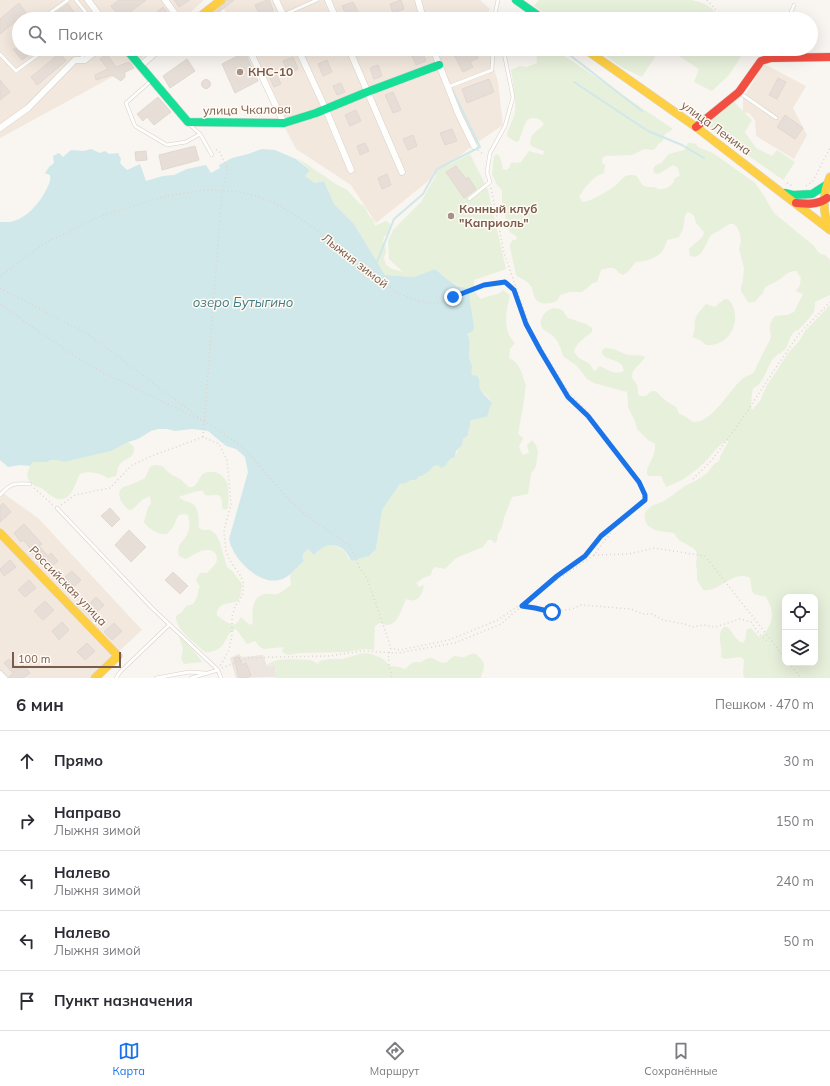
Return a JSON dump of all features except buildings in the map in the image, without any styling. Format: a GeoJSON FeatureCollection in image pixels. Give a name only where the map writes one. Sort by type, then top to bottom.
{"type":"FeatureCollection","features":[{"type":"Feature","properties":{"kind":"street"},"geometry":{"type":"LineString","coordinates":[[88,0],[97,12]]}},
{"type":"Feature","properties":{"kind":"street"},"geometry":{"type":"LineString","coordinates":[[165,0],[174,12]]}},
{"type":"Feature","properties":{"kind":"street"},"geometry":{"type":"LineString","coordinates":[[205,12],[220,0]]}},
{"type":"Feature","properties":{"kind":"street"},"geometry":{"type":"LineString","coordinates":[[276,0],[282,12]]}},
{"type":"Feature","properties":{"kind":"street"},"geometry":{"type":"LineString","coordinates":[[328,0],[333,12]]}},
{"type":"Feature","properties":{"kind":"street"},"geometry":{"type":"LineString","coordinates":[[418,0],[421,12]]}},
{"type":"Feature","properties":{"kind":"street"},"geometry":{"type":"LineString","coordinates":[[516,0],[533,12]]}},
{"type":"Feature","properties":{"kind":"street"},"geometry":{"type":"LineString","coordinates":[[0,128],[28,108],[76,60],[85,60],[90,56]]}},
{"type":"Feature","properties":{"kind":"street","name":"улица Чкалова"},"geometry":{"type":"LineString","coordinates":[[132,56],[188,122],[284,123],[298,121],[367,92],[439,65]]}},
{"type":"Feature","properties":{"kind":"street"},"geometry":{"type":"LineString","coordinates":[[140,66],[152,56]]}},
{"type":"Feature","properties":{"kind":"street"},"geometry":{"type":"LineString","coordinates":[[252,56],[284,123]]}},
{"type":"Feature","properties":{"kind":"street"},"geometry":{"type":"LineString","coordinates":[[301,56],[351,170]]}},
{"type":"Feature","properties":{"kind":"street"},"geometry":{"type":"LineString","coordinates":[[352,56],[402,172]]}},
{"type":"Feature","properties":{"kind":"street"},"geometry":{"type":"LineString","coordinates":[[436,56],[458,112],[474,146]]}},
{"type":"Feature","properties":{"kind":"street","name":"улица Ленина"},"geometry":{"type":"LineString","coordinates":[[595,56],[696,127],[830,230]]}},
{"type":"Feature","properties":{"kind":"street"},"geometry":{"type":"LineString","coordinates":[[696,127],[739,92],[761,61],[771,58],[830,57]]}},
{"type":"Feature","properties":{"kind":"street"},"geometry":{"type":"LineString","coordinates":[[780,191],[793,196],[812,194],[826,185],[830,177]]}},
{"type":"Feature","properties":{"kind":"street"},"geometry":{"type":"LineString","coordinates":[[826,185],[827,198],[823,208],[827,225],[830,230]]}},
{"type":"Feature","properties":{"kind":"street"},"geometry":{"type":"LineString","coordinates":[[796,203],[809,204],[827,198]]}},
{"type":"Feature","properties":{"kind":"street","name":"Российская улица"},"geometry":{"type":"LineString","coordinates":[[0,533],[118,656],[95,678]]}},
{"type":"Feature","properties":{"kind":"street"},"geometry":{"type":"LineString","coordinates":[[0,674],[4,678]]}},
{"type":"Feature","properties":{"kind":"lane"},"geometry":{"type":"LineString","coordinates":[[51,12],[68,0]]}},
{"type":"Feature","properties":{"kind":"lane"},"geometry":{"type":"LineString","coordinates":[[76,0],[86,12]]}},
{"type":"Feature","properties":{"kind":"lane"},"geometry":{"type":"LineString","coordinates":[[294,12],[317,0]]}},
{"type":"Feature","properties":{"kind":"lane"},"geometry":{"type":"LineString","coordinates":[[495,12],[498,0]]}},
{"type":"Feature","properties":{"kind":"lane"},"geometry":{"type":"LineString","coordinates":[[791,12],[794,5]]}},
{"type":"Feature","properties":{"kind":"lane"},"geometry":{"type":"LineString","coordinates":[[0,54],[16,71],[36,56]]}},
{"type":"Feature","properties":{"kind":"lane"},"geometry":{"type":"LineString","coordinates":[[82,56],[85,60]]}},
{"type":"Feature","properties":{"kind":"lane"},"geometry":{"type":"LineString","coordinates":[[448,87],[492,70],[493,56]]}},
{"type":"Feature","properties":{"kind":"lane"},"geometry":{"type":"LineString","coordinates":[[469,199],[490,182],[487,172],[490,153],[505,126],[513,97],[505,56]]}},
{"type":"Feature","properties":{"kind":"lane"},"geometry":{"type":"LineString","coordinates":[[152,80],[126,102],[135,126],[167,144],[186,142],[200,134]]}},
{"type":"Feature","properties":{"kind":"lane"},"geometry":{"type":"LineString","coordinates":[[739,92],[776,118]]}},
{"type":"Feature","properties":{"kind":"lane"},"geometry":{"type":"LineString","coordinates":[[188,122],[200,134],[212,155]]}},
{"type":"Feature","properties":{"kind":"lane"},"geometry":{"type":"LineString","coordinates":[[0,495],[7,487],[16,483],[30,484]]}},
{"type":"Feature","properties":{"kind":"lane"},"geometry":{"type":"LineString","coordinates":[[57,508],[169,625],[218,670],[221,678]]}},
{"type":"Feature","properties":{"kind":"lane"},"geometry":{"type":"LineString","coordinates":[[116,678],[120,672],[169,625]]}},
{"type":"Feature","properties":{"kind":"lane"},"geometry":{"type":"LineString","coordinates":[[191,678],[218,670]]}},
{"type":"Feature","properties":{"kind":"lane"},"geometry":{"type":"LineString","coordinates":[[156,678],[189,672],[205,673]]}},
{"type":"Feature","properties":{"kind":"path"},"geometry":{"type":"LineString","coordinates":[[707,0],[718,12]]}},
{"type":"Feature","properties":{"kind":"path"},"geometry":{"type":"LineString","coordinates":[[203,436],[222,191],[228,169],[219,152],[206,144]]}},
{"type":"Feature","properties":{"kind":"path"},"geometry":{"type":"LineString","coordinates":[[800,187],[806,186],[813,181],[830,148]]}},
{"type":"Feature","properties":{"kind":"path"},"geometry":{"type":"LineString","coordinates":[[490,182],[504,253],[531,330],[568,392],[590,414]]}},
{"type":"Feature","properties":{"kind":"path"},"geometry":{"type":"LineString","coordinates":[[787,183],[795,188]]}},
{"type":"Feature","properties":{"kind":"path","name":"Лыжня зимой"},"geometry":{"type":"LineString","coordinates":[[0,276],[43,244],[101,216],[166,196],[206,190],[242,192],[274,202],[316,230],[356,264],[398,294],[419,301],[436,304],[484,285],[505,282],[514,290],[526,324],[568,397],[588,416],[639,482],[645,495],[645,500],[601,536],[585,556],[557,576],[534,596],[498,620],[449,640],[400,650],[391,648]]}},
{"type":"Feature","properties":{"kind":"path"},"geometry":{"type":"LineString","coordinates":[[0,288],[91,336],[204,421],[244,448],[288,499],[306,515],[350,546],[359,567],[367,578],[391,648],[389,653],[389,668],[392,678]]}},
{"type":"Feature","properties":{"kind":"path"},"geometry":{"type":"LineString","coordinates":[[693,479],[712,460],[735,429],[799,334],[830,302]]}},
{"type":"Feature","properties":{"kind":"path"},"geometry":{"type":"LineString","coordinates":[[0,304],[76,357],[104,373],[204,421]]}},
{"type":"Feature","properties":{"kind":"path"},"geometry":{"type":"LineString","coordinates":[[30,484],[57,508],[75,495],[110,488],[131,466],[149,457],[203,436],[219,444],[227,460],[231,505],[224,530],[226,552],[243,581],[243,593],[235,606],[232,617],[232,634],[229,650],[218,670]]}},
{"type":"Feature","properties":{"kind":"path"},"geometry":{"type":"LineString","coordinates":[[218,670],[248,658],[329,656],[363,652],[398,653],[455,643],[501,624],[534,596],[594,555],[612,532]]}},
{"type":"Feature","properties":{"kind":"path"},"geometry":{"type":"LineString","coordinates":[[594,555],[629,554],[654,548],[705,556],[782,654]]}},
{"type":"Feature","properties":{"kind":"path"},"geometry":{"type":"LineString","coordinates":[[522,606],[552,612],[581,605],[632,609],[643,614],[652,614],[663,620],[685,624],[692,627],[704,625],[715,627],[740,619],[751,622],[760,635],[767,641]]}},
{"type":"Feature","properties":{"kind":"path"},"geometry":{"type":"LineString","coordinates":[[791,666],[801,678]]}},
{"type":"Feature","properties":{"kind":"shaded area"},"geometry":{"type":"Polygon","coordinates":[[[0,0],[204,0],[191,12],[12,12],[12,56],[144,56],[134,65],[0,138],[0,0]]]}},
{"type":"Feature","properties":{"kind":"shaded area"},"geometry":{"type":"Polygon","coordinates":[[[220,0],[480,0],[490,9],[488,12],[226,12],[220,0]]]}},
{"type":"Feature","properties":{"kind":"shaded area"},"geometry":{"type":"Polygon","coordinates":[[[248,56],[490,56],[498,82],[503,125],[472,146],[376,223],[351,185],[296,149],[248,56]]]}},
{"type":"Feature","properties":{"kind":"shaded area"},"geometry":{"type":"Polygon","coordinates":[[[764,64],[806,86],[793,108],[807,135],[794,159],[756,136],[755,120],[749,113],[743,112],[743,98],[764,64]]]}},
{"type":"Feature","properties":{"kind":"shaded area"},"geometry":{"type":"Polygon","coordinates":[[[0,491],[38,518],[142,630],[90,678],[0,678],[0,491]]]}},
{"type":"Feature","properties":{"kind":"shaded area"},"geometry":{"type":"Polygon","coordinates":[[[239,654],[242,657],[263,655],[267,666],[275,665],[276,677],[236,678],[230,658],[239,654]]]}},
{"type":"Feature","properties":{"kind":"green space"},"geometry":{"type":"Polygon","coordinates":[[[539,0],[692,0],[708,6],[715,12],[543,12],[534,6],[539,0]]]}},
{"type":"Feature","properties":{"kind":"green space"},"geometry":{"type":"Polygon","coordinates":[[[536,56],[564,56],[673,129],[665,134],[662,142],[653,150],[644,149],[632,155],[605,156],[602,159],[602,163],[605,165],[604,173],[593,179],[584,189],[579,197],[583,202],[605,193],[628,175],[636,176],[645,186],[658,189],[668,187],[673,183],[675,178],[680,176],[678,168],[673,165],[658,174],[654,173],[653,169],[669,154],[684,150],[688,143],[692,143],[713,153],[755,183],[774,213],[830,260],[830,295],[815,302],[815,309],[812,314],[799,329],[793,333],[786,348],[772,360],[760,383],[753,388],[751,405],[752,410],[760,401],[767,385],[788,353],[800,340],[805,331],[830,305],[830,678],[745,678],[743,674],[744,660],[741,657],[725,659],[721,657],[720,634],[724,627],[727,627],[740,642],[743,643],[747,629],[751,628],[759,637],[762,635],[770,624],[772,616],[771,608],[766,597],[754,594],[752,591],[750,578],[744,576],[738,576],[715,588],[703,590],[697,580],[696,551],[679,540],[674,533],[654,529],[647,524],[645,520],[645,512],[647,510],[706,474],[719,461],[729,440],[720,445],[698,468],[676,483],[666,487],[661,476],[648,476],[647,470],[654,454],[655,444],[648,440],[637,429],[628,407],[627,392],[594,383],[587,379],[577,366],[563,356],[557,341],[553,336],[544,330],[541,324],[544,314],[553,308],[560,309],[568,318],[586,324],[592,328],[592,332],[578,343],[574,352],[579,358],[590,364],[594,371],[599,366],[612,372],[618,373],[624,371],[621,364],[602,354],[602,351],[605,348],[615,349],[628,355],[645,357],[632,373],[632,378],[637,386],[638,395],[646,396],[652,391],[655,391],[675,407],[679,414],[696,422],[702,420],[714,411],[741,380],[754,372],[770,340],[770,325],[773,318],[775,316],[787,315],[794,312],[803,294],[796,291],[800,285],[801,277],[797,271],[789,273],[766,287],[764,292],[755,301],[748,302],[741,291],[744,268],[739,249],[741,242],[740,234],[737,227],[734,224],[730,224],[714,233],[711,235],[700,254],[694,257],[690,256],[689,249],[700,239],[704,232],[696,223],[694,216],[687,212],[683,229],[679,237],[667,240],[661,253],[655,257],[636,262],[623,275],[613,268],[601,270],[597,282],[593,283],[582,292],[570,292],[560,295],[553,303],[544,303],[536,300],[530,285],[516,275],[510,244],[513,240],[516,240],[517,237],[508,229],[502,202],[502,191],[497,185],[492,174],[494,156],[497,154],[500,157],[503,169],[507,170],[513,162],[521,162],[529,151],[543,155],[544,151],[533,147],[530,144],[531,137],[544,124],[542,121],[533,118],[527,121],[518,142],[507,136],[515,111],[515,96],[511,70],[520,66],[527,67],[537,63],[536,56]]]}},
{"type":"Feature","properties":{"kind":"green space"},"geometry":{"type":"Polygon","coordinates":[[[606,56],[656,56],[642,77],[623,68],[606,56]]]}},
{"type":"Feature","properties":{"kind":"green space"},"geometry":{"type":"Polygon","coordinates":[[[679,56],[741,56],[729,75],[712,91],[694,82],[699,69],[679,56]]]}},
{"type":"Feature","properties":{"kind":"green space"},"geometry":{"type":"Polygon","coordinates":[[[732,100],[752,120],[745,132],[756,148],[772,156],[777,150],[795,162],[783,180],[709,128],[708,121],[732,100]]]}},
{"type":"Feature","properties":{"kind":"green space"},"geometry":{"type":"Polygon","coordinates":[[[470,154],[488,190],[506,269],[474,280],[474,288],[477,295],[481,299],[503,290],[510,295],[506,321],[508,333],[515,343],[510,349],[509,358],[519,366],[526,385],[518,434],[523,438],[519,447],[523,455],[529,453],[527,445],[532,440],[536,445],[538,452],[536,466],[531,474],[528,494],[512,497],[502,527],[498,534],[497,541],[494,543],[492,540],[488,540],[483,547],[456,558],[445,569],[435,567],[432,570],[431,575],[416,583],[419,587],[424,585],[419,598],[414,600],[406,599],[397,619],[391,624],[387,625],[380,623],[375,626],[374,650],[365,649],[347,652],[299,653],[288,655],[282,652],[284,647],[264,649],[255,641],[247,644],[236,629],[229,634],[222,646],[218,649],[205,652],[182,631],[176,616],[182,612],[186,606],[193,604],[195,601],[200,587],[196,580],[200,573],[207,573],[216,563],[216,554],[210,550],[204,550],[186,559],[179,556],[178,551],[180,544],[188,533],[189,529],[188,515],[179,515],[173,527],[167,534],[157,532],[148,527],[144,522],[148,507],[151,504],[150,496],[142,500],[133,509],[129,510],[124,506],[120,499],[120,490],[123,487],[145,478],[150,467],[154,465],[163,467],[189,487],[194,486],[204,473],[208,472],[219,474],[225,479],[228,486],[228,508],[224,510],[222,507],[221,498],[218,495],[205,495],[203,491],[201,491],[179,497],[196,507],[199,528],[203,530],[210,530],[216,534],[227,567],[242,584],[238,601],[224,604],[217,611],[217,616],[232,624],[238,623],[241,617],[250,625],[253,623],[253,606],[257,598],[260,595],[282,592],[291,585],[290,575],[304,561],[302,557],[308,549],[334,545],[345,551],[348,558],[352,561],[369,556],[376,549],[382,510],[400,484],[413,480],[435,466],[440,466],[447,463],[450,459],[455,457],[463,439],[469,436],[470,421],[487,417],[491,403],[471,374],[472,366],[469,360],[470,340],[467,334],[474,325],[469,290],[451,282],[435,269],[414,277],[385,275],[354,224],[334,204],[324,181],[315,183],[304,176],[310,170],[297,158],[347,190],[360,204],[364,206],[370,217],[373,219],[375,226],[386,221],[392,225],[383,241],[386,252],[384,258],[386,265],[392,269],[403,272],[389,259],[388,241],[393,230],[421,202],[439,170],[470,154]]]}},
{"type":"Feature","properties":{"kind":"green space"},"geometry":{"type":"Polygon","coordinates":[[[727,299],[734,308],[735,316],[732,331],[728,337],[722,342],[706,345],[700,340],[692,337],[697,316],[706,304],[715,307],[723,300],[727,299]]]}},
{"type":"Feature","properties":{"kind":"green space"},"geometry":{"type":"Polygon","coordinates":[[[128,442],[134,447],[133,454],[119,465],[116,476],[108,478],[102,475],[87,472],[80,474],[72,491],[64,498],[57,499],[41,488],[32,484],[28,479],[28,470],[33,462],[47,462],[56,460],[64,462],[111,451],[128,442]]]}},
{"type":"Feature","properties":{"kind":"green space"},"geometry":{"type":"Polygon","coordinates":[[[179,636],[202,662],[184,664],[181,659],[183,649],[179,636]]]}},
{"type":"Feature","properties":{"kind":"green space"},"geometry":{"type":"Polygon","coordinates":[[[363,653],[378,656],[385,660],[390,666],[405,669],[413,662],[421,662],[429,658],[444,663],[448,662],[455,656],[463,657],[476,654],[483,661],[484,668],[481,678],[275,678],[275,665],[267,666],[269,663],[278,660],[290,659],[311,660],[318,664],[320,661],[329,659],[343,659],[363,653]]]}},
{"type":"Feature","properties":{"kind":"water","name":"озеро Бутыгино"},"geometry":{"type":"Polygon","coordinates":[[[91,149],[100,153],[105,151],[109,154],[118,153],[121,159],[120,163],[127,170],[140,164],[146,181],[163,176],[174,175],[187,169],[206,165],[211,173],[220,168],[219,165],[232,158],[262,149],[275,150],[296,159],[310,170],[305,176],[315,183],[324,181],[334,204],[354,224],[385,275],[414,277],[435,269],[457,286],[469,290],[474,325],[473,331],[467,334],[470,342],[469,358],[472,365],[472,375],[477,376],[479,379],[480,389],[492,403],[487,417],[470,421],[469,435],[463,439],[462,445],[456,451],[455,457],[450,459],[445,466],[441,468],[438,465],[435,466],[422,476],[419,476],[416,480],[410,480],[406,483],[400,484],[382,510],[376,549],[369,556],[352,561],[342,549],[328,545],[314,555],[308,549],[302,557],[304,561],[283,579],[265,579],[251,572],[235,554],[229,539],[248,472],[245,457],[236,449],[226,446],[208,431],[192,429],[175,431],[158,429],[111,451],[64,462],[51,460],[47,462],[33,462],[30,466],[20,465],[8,467],[0,460],[0,222],[10,222],[21,218],[36,205],[50,182],[50,175],[45,173],[54,163],[53,156],[59,153],[63,157],[71,150],[84,151],[91,149]]]}},
{"type":"Feature","properties":{"kind":"waterway"},"geometry":{"type":"LineString","coordinates":[[571,56],[642,111]]}},
{"type":"Feature","properties":{"kind":"waterway"},"geometry":{"type":"LineString","coordinates":[[574,82],[648,131],[682,145],[704,158]]}},
{"type":"Feature","properties":{"kind":"waterway"},"geometry":{"type":"LineString","coordinates":[[377,262],[394,219],[423,194],[437,169],[480,147],[453,91]]}},
{"type":"Feature","properties":{"kind":"traffic: fast"},"geometry":{"type":"LineString","coordinates":[[516,0],[533,12]]}},
{"type":"Feature","properties":{"kind":"traffic: fast"},"geometry":{"type":"LineString","coordinates":[[132,56],[188,122],[284,123],[316,113],[439,65]]}},
{"type":"Feature","properties":{"kind":"traffic: fast"},"geometry":{"type":"LineString","coordinates":[[785,193],[793,195],[812,194],[826,185]]}},
{"type":"Feature","properties":{"kind":"traffic: slow"},"geometry":{"type":"LineString","coordinates":[[206,12],[221,0]]}},
{"type":"Feature","properties":{"kind":"traffic: slow"},"geometry":{"type":"LineString","coordinates":[[595,56],[696,127],[830,230]]}},
{"type":"Feature","properties":{"kind":"traffic: slow"},"geometry":{"type":"LineString","coordinates":[[830,177],[824,197],[824,210],[830,230]]}},
{"type":"Feature","properties":{"kind":"traffic: slow"},"geometry":{"type":"LineString","coordinates":[[0,533],[118,656],[95,678]]}},
{"type":"Feature","properties":{"kind":"traffic: jam"},"geometry":{"type":"LineString","coordinates":[[696,127],[739,92],[761,61],[771,58],[830,57]]}},
{"type":"Feature","properties":{"kind":"traffic: jam"},"geometry":{"type":"LineString","coordinates":[[796,203],[816,203],[827,198]]}},
{"type":"Feature","properties":{"kind":"place","name":"КНС-10"},"geometry":{"type":"Point","coordinates":[240,72]}},
{"type":"Feature","properties":{"kind":"place","name":"Конный клуб \"Каприоль\""},"geometry":{"type":"Point","coordinates":[451,216]}},
{"type":"Feature","properties":{"kind":"route"},"geometry":{"type":"LineString","coordinates":[[453,297],[484,285],[505,282],[514,290],[526,324],[568,397],[588,416],[639,482],[645,495],[645,500],[601,536],[585,556],[557,576],[522,606],[552,612]]}}]}
